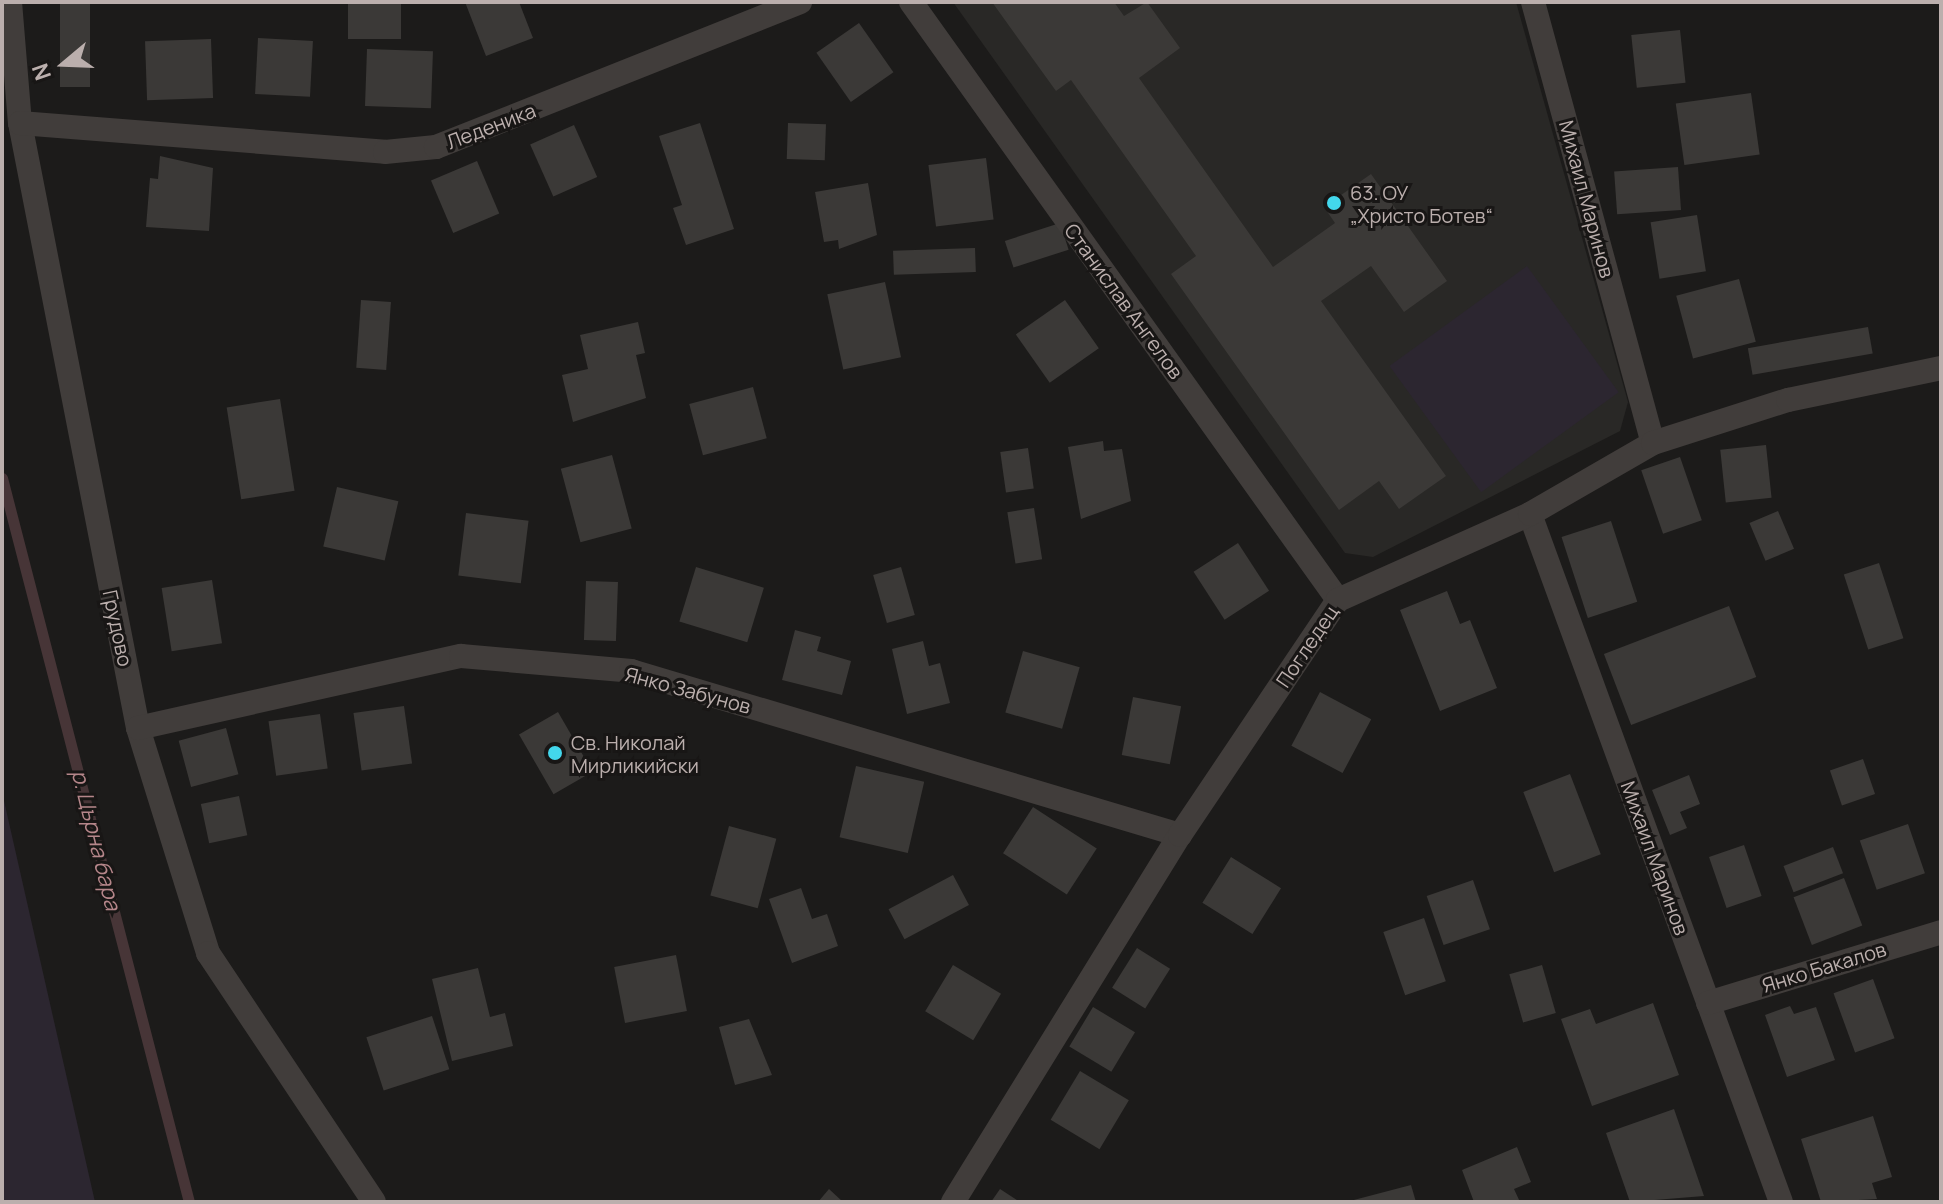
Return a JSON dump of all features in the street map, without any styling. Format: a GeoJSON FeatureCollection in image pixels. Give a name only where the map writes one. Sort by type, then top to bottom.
{"type":"FeatureCollection","features":[{"type":"Feature","properties":{"kind":"street","name":"Грудово"},"geometry":{"type":"LineString","coordinates":[[10,2],[20,123],[138,728],[208,953],[374,1202]]}},
{"type":"Feature","properties":{"kind":"street","name":"Леденика"},"geometry":{"type":"LineString","coordinates":[[20,123],[385,152],[436,147],[800,2]]}},
{"type":"Feature","properties":{"kind":"street","name":"Станислав Ангелов"},"geometry":{"type":"LineString","coordinates":[[911,2],[1338,600]]}},
{"type":"Feature","properties":{"kind":"street","name":"Михаил Маринов"},"geometry":{"type":"LineString","coordinates":[[1533,2],[1653,443]]}},
{"type":"Feature","properties":{"kind":"street","name":"Погледец"},"geometry":{"type":"LineString","coordinates":[[953,1202],[1180,835],[1338,600],[1530,514],[1653,443],[1788,400],[1941,368]]}},
{"type":"Feature","properties":{"kind":"street","name":"Михаил Маринов"},"geometry":{"type":"LineString","coordinates":[[1530,514],[1781,1202]]}},
{"type":"Feature","properties":{"kind":"street","name":"Янко Забунов"},"geometry":{"type":"LineString","coordinates":[[138,728],[461,656],[631,671],[1180,835]]}},
{"type":"Feature","properties":{"kind":"street","name":"Янко Бакалов"},"geometry":{"type":"LineString","coordinates":[[1708,1003],[1941,932]]}},
{"type":"Feature","properties":{"kind":"shaded area","name":"63. ОУ „Христо Ботев“"},"geometry":{"type":"Polygon","coordinates":[[[953,2],[1516,2],[1628,402],[1620,431],[1373,557],[1345,553],[953,2]]]}},
{"type":"Feature","properties":{"kind":"shaded area"},"geometry":{"type":"Polygon","coordinates":[[[1527,266],[1619,392],[1481,492],[1389,366],[1527,266]]]}},
{"type":"Feature","properties":{"kind":"shaded area"},"geometry":{"type":"Polygon","coordinates":[[[2,792],[95,1202],[2,1202],[2,792]]]}},
{"type":"Feature","properties":{"kind":"building"},"geometry":{"type":"Polygon","coordinates":[[[60,2],[90,2],[90,87],[60,87],[60,2]]]}},
{"type":"Feature","properties":{"kind":"building"},"geometry":{"type":"Polygon","coordinates":[[[348,2],[401,2],[401,39],[348,39],[348,2]]]}},
{"type":"Feature","properties":{"kind":"building"},"geometry":{"type":"Polygon","coordinates":[[[465,2],[519,2],[533,38],[486,56],[465,2]]]}},
{"type":"Feature","properties":{"kind":"building"},"geometry":{"type":"Polygon","coordinates":[[[992,2],[1114,2],[1124,16],[1147,2],[1180,48],[1139,78],[1273,267],[1335,223],[1324,207],[1371,174],[1447,281],[1404,312],[1371,266],[1321,301],[1446,476],[1399,509],[1379,481],[1339,510],[1171,274],[1196,256],[1071,80],[1056,91],[992,2]]]}},
{"type":"Feature","properties":{"kind":"building"},"geometry":{"type":"Polygon","coordinates":[[[859,23],[893,72],[851,102],[816,53],[859,23]]]}},
{"type":"Feature","properties":{"kind":"building"},"geometry":{"type":"Polygon","coordinates":[[[1680,30],[1686,83],[1637,88],[1631,35],[1680,30]]]}},
{"type":"Feature","properties":{"kind":"building"},"geometry":{"type":"Polygon","coordinates":[[[258,38],[313,41],[310,97],[255,94],[258,38]]]}},
{"type":"Feature","properties":{"kind":"building"},"geometry":{"type":"Polygon","coordinates":[[[211,39],[213,98],[147,100],[145,41],[211,39]]]}},
{"type":"Feature","properties":{"kind":"building"},"geometry":{"type":"Polygon","coordinates":[[[367,49],[433,51],[431,108],[365,106],[367,49]]]}},
{"type":"Feature","properties":{"kind":"building"},"geometry":{"type":"Polygon","coordinates":[[[1751,93],[1760,154],[1684,165],[1676,104],[1751,93]]]}},
{"type":"Feature","properties":{"kind":"building"},"geometry":{"type":"Polygon","coordinates":[[[700,123],[734,229],[686,245],[673,208],[682,205],[659,136],[700,123]]]}},
{"type":"Feature","properties":{"kind":"building"},"geometry":{"type":"Polygon","coordinates":[[[788,123],[826,124],[825,160],[787,159],[788,123]]]}},
{"type":"Feature","properties":{"kind":"building"},"geometry":{"type":"Polygon","coordinates":[[[574,125],[597,177],[553,197],[530,145],[574,125]]]}},
{"type":"Feature","properties":{"kind":"building"},"geometry":{"type":"Polygon","coordinates":[[[160,156],[213,168],[209,231],[146,227],[150,178],[158,179],[160,156]]]}},
{"type":"Feature","properties":{"kind":"building"},"geometry":{"type":"Polygon","coordinates":[[[986,158],[994,220],[936,227],[928,165],[986,158]]]}},
{"type":"Feature","properties":{"kind":"building"},"geometry":{"type":"Polygon","coordinates":[[[477,161],[499,213],[453,233],[431,181],[477,161]]]}},
{"type":"Feature","properties":{"kind":"building"},"geometry":{"type":"Polygon","coordinates":[[[1678,167],[1681,210],[1617,214],[1614,171],[1678,167]]]}},
{"type":"Feature","properties":{"kind":"building"},"geometry":{"type":"Polygon","coordinates":[[[868,183],[877,235],[839,249],[838,240],[824,242],[815,192],[868,183]]]}},
{"type":"Feature","properties":{"kind":"building"},"geometry":{"type":"Polygon","coordinates":[[[1697,215],[1706,271],[1659,279],[1651,222],[1697,215]]]}},
{"type":"Feature","properties":{"kind":"building"},"geometry":{"type":"Polygon","coordinates":[[[1060,223],[1069,250],[1013,268],[1005,241],[1060,223]]]}},
{"type":"Feature","properties":{"kind":"building"},"geometry":{"type":"Polygon","coordinates":[[[975,248],[976,272],[894,275],[893,251],[975,248]]]}},
{"type":"Feature","properties":{"kind":"building"},"geometry":{"type":"Polygon","coordinates":[[[1739,279],[1756,342],[1693,359],[1676,296],[1739,279]]]}},
{"type":"Feature","properties":{"kind":"building"},"geometry":{"type":"Polygon","coordinates":[[[885,282],[901,357],[843,370],[827,294],[885,282]]]}},
{"type":"Feature","properties":{"kind":"building"},"geometry":{"type":"Polygon","coordinates":[[[361,300],[391,302],[386,370],[356,368],[361,300]]]}},
{"type":"Feature","properties":{"kind":"building"},"geometry":{"type":"Polygon","coordinates":[[[1065,300],[1099,348],[1050,383],[1016,334],[1065,300]]]}},
{"type":"Feature","properties":{"kind":"building"},"geometry":{"type":"Polygon","coordinates":[[[638,322],[645,353],[636,355],[646,398],[573,422],[562,375],[588,369],[580,335],[638,322]]]}},
{"type":"Feature","properties":{"kind":"building"},"geometry":{"type":"Polygon","coordinates":[[[1868,327],[1873,354],[1753,375],[1748,348],[1868,327]]]}},
{"type":"Feature","properties":{"kind":"building"},"geometry":{"type":"Polygon","coordinates":[[[753,387],[767,438],[703,455],[689,404],[753,387]]]}},
{"type":"Feature","properties":{"kind":"building"},"geometry":{"type":"Polygon","coordinates":[[[280,399],[295,491],[241,499],[227,407],[280,399]]]}},
{"type":"Feature","properties":{"kind":"building"},"geometry":{"type":"Polygon","coordinates":[[[1103,441],[1104,451],[1122,449],[1131,501],[1081,519],[1068,447],[1103,441]]]}},
{"type":"Feature","properties":{"kind":"building"},"geometry":{"type":"Polygon","coordinates":[[[1766,445],[1772,498],[1726,503],[1720,450],[1766,445]]]}},
{"type":"Feature","properties":{"kind":"building"},"geometry":{"type":"Polygon","coordinates":[[[1028,448],[1034,489],[1006,492],[1000,452],[1028,448]]]}},
{"type":"Feature","properties":{"kind":"building"},"geometry":{"type":"Polygon","coordinates":[[[612,455],[632,528],[580,542],[561,469],[612,455]]]}},
{"type":"Feature","properties":{"kind":"building"},"geometry":{"type":"Polygon","coordinates":[[[1680,457],[1702,520],[1663,534],[1641,470],[1680,457]]]}},
{"type":"Feature","properties":{"kind":"building"},"geometry":{"type":"Polygon","coordinates":[[[337,487],[398,501],[385,561],[323,546],[337,487]]]}},
{"type":"Feature","properties":{"kind":"building"},"geometry":{"type":"Polygon","coordinates":[[[1034,508],[1042,559],[1015,564],[1007,512],[1034,508]]]}},
{"type":"Feature","properties":{"kind":"building"},"geometry":{"type":"Polygon","coordinates":[[[1778,511],[1794,549],[1765,561],[1749,523],[1778,511]]]}},
{"type":"Feature","properties":{"kind":"building"},"geometry":{"type":"Polygon","coordinates":[[[466,513],[529,521],[521,583],[458,576],[466,513]]]}},
{"type":"Feature","properties":{"kind":"building"},"geometry":{"type":"Polygon","coordinates":[[[1611,521],[1637,602],[1588,618],[1562,537],[1611,521]]]}},
{"type":"Feature","properties":{"kind":"building"},"geometry":{"type":"Polygon","coordinates":[[[1238,543],[1269,591],[1225,620],[1194,572],[1238,543]]]}},
{"type":"Feature","properties":{"kind":"building"},"geometry":{"type":"Polygon","coordinates":[[[1879,563],[1903,638],[1868,650],[1844,574],[1879,563]]]}},
{"type":"Feature","properties":{"kind":"building"},"geometry":{"type":"Polygon","coordinates":[[[696,567],[764,588],[747,642],[679,622],[696,567]]]}},
{"type":"Feature","properties":{"kind":"building"},"geometry":{"type":"Polygon","coordinates":[[[901,567],[915,615],[887,623],[873,575],[901,567]]]}},
{"type":"Feature","properties":{"kind":"building"},"geometry":{"type":"Polygon","coordinates":[[[212,580],[222,643],[172,651],[162,588],[212,580]]]}},
{"type":"Feature","properties":{"kind":"building"},"geometry":{"type":"Polygon","coordinates":[[[586,581],[618,582],[616,641],[584,640],[586,581]]]}},
{"type":"Feature","properties":{"kind":"building"},"geometry":{"type":"Polygon","coordinates":[[[1447,591],[1460,624],[1470,620],[1497,688],[1440,711],[1400,610],[1447,591]]]}},
{"type":"Feature","properties":{"kind":"building"},"geometry":{"type":"Polygon","coordinates":[[[1729,606],[1756,677],[1631,725],[1604,654],[1729,606]]]}},
{"type":"Feature","properties":{"kind":"building"},"geometry":{"type":"Polygon","coordinates":[[[795,630],[821,637],[817,651],[851,661],[842,695],[782,680],[795,630]]]}},
{"type":"Feature","properties":{"kind":"building"},"geometry":{"type":"Polygon","coordinates":[[[923,641],[929,666],[940,663],[950,703],[907,714],[892,649],[923,641]]]}},
{"type":"Feature","properties":{"kind":"building"},"geometry":{"type":"Polygon","coordinates":[[[1023,651],[1080,667],[1062,729],[1005,713],[1023,651]]]}},
{"type":"Feature","properties":{"kind":"building"},"geometry":{"type":"Polygon","coordinates":[[[1320,692],[1371,719],[1343,773],[1291,746],[1320,692]]]}},
{"type":"Feature","properties":{"kind":"building"},"geometry":{"type":"Polygon","coordinates":[[[1133,697],[1181,706],[1170,764],[1122,755],[1133,697]]]}},
{"type":"Feature","properties":{"kind":"building"},"geometry":{"type":"Polygon","coordinates":[[[404,706],[412,763],[362,771],[353,713],[404,706]]]}},
{"type":"Feature","properties":{"kind":"building","name":"Св. Николай Мирликийски"},"geometry":{"type":"Polygon","coordinates":[[[558,712],[592,772],[554,794],[519,734],[558,712]]]}},
{"type":"Feature","properties":{"kind":"building"},"geometry":{"type":"Polygon","coordinates":[[[320,714],[328,768],[276,776],[269,721],[320,714]]]}},
{"type":"Feature","properties":{"kind":"building"},"geometry":{"type":"Polygon","coordinates":[[[226,728],[238,774],[191,787],[179,741],[226,728]]]}},
{"type":"Feature","properties":{"kind":"building"},"geometry":{"type":"Polygon","coordinates":[[[1863,759],[1875,794],[1842,805],[1830,770],[1863,759]]]}},
{"type":"Feature","properties":{"kind":"building"},"geometry":{"type":"Polygon","coordinates":[[[856,766],[924,782],[908,853],[840,837],[856,766]]]}},
{"type":"Feature","properties":{"kind":"building"},"geometry":{"type":"Polygon","coordinates":[[[1570,774],[1601,854],[1554,872],[1523,792],[1570,774]]]}},
{"type":"Feature","properties":{"kind":"building"},"geometry":{"type":"Polygon","coordinates":[[[1689,775],[1700,804],[1680,812],[1687,828],[1670,835],[1652,790],[1689,775]]]}},
{"type":"Feature","properties":{"kind":"building"},"geometry":{"type":"Polygon","coordinates":[[[239,796],[247,835],[209,843],[201,804],[239,796]]]}},
{"type":"Feature","properties":{"kind":"building"},"geometry":{"type":"Polygon","coordinates":[[[1033,807],[1097,848],[1067,895],[1003,853],[1033,807]]]}},
{"type":"Feature","properties":{"kind":"building"},"geometry":{"type":"Polygon","coordinates":[[[1908,824],[1925,873],[1877,890],[1860,841],[1908,824]]]}},
{"type":"Feature","properties":{"kind":"building"},"geometry":{"type":"Polygon","coordinates":[[[729,826],[776,839],[758,908],[710,896],[729,826]]]}},
{"type":"Feature","properties":{"kind":"building"},"geometry":{"type":"Polygon","coordinates":[[[1744,845],[1762,896],[1727,908],[1709,857],[1744,845]]]}},
{"type":"Feature","properties":{"kind":"building"},"geometry":{"type":"Polygon","coordinates":[[[1833,847],[1843,873],[1794,892],[1784,866],[1833,847]]]}},
{"type":"Feature","properties":{"kind":"building"},"geometry":{"type":"Polygon","coordinates":[[[1231,857],[1281,888],[1252,934],[1202,903],[1231,857]]]}},
{"type":"Feature","properties":{"kind":"building"},"geometry":{"type":"Polygon","coordinates":[[[953,875],[969,905],[905,939],[889,909],[953,875]]]}},
{"type":"Feature","properties":{"kind":"building"},"geometry":{"type":"Polygon","coordinates":[[[1844,878],[1862,926],[1812,945],[1794,897],[1844,878]]]}},
{"type":"Feature","properties":{"kind":"building"},"geometry":{"type":"Polygon","coordinates":[[[1473,880],[1490,929],[1444,945],[1427,896],[1473,880]]]}},
{"type":"Feature","properties":{"kind":"building"},"geometry":{"type":"Polygon","coordinates":[[[801,888],[812,919],[827,914],[838,946],[792,963],[769,899],[801,888]]]}},
{"type":"Feature","properties":{"kind":"building"},"geometry":{"type":"Polygon","coordinates":[[[1424,918],[1446,981],[1405,995],[1383,932],[1424,918]]]}},
{"type":"Feature","properties":{"kind":"building"},"geometry":{"type":"Polygon","coordinates":[[[1137,948],[1170,969],[1145,1009],[1112,988],[1137,948]]]}},
{"type":"Feature","properties":{"kind":"building"},"geometry":{"type":"Polygon","coordinates":[[[676,955],[687,1011],[625,1023],[614,967],[676,955]]]}},
{"type":"Feature","properties":{"kind":"building"},"geometry":{"type":"Polygon","coordinates":[[[953,965],[1001,994],[973,1040],[925,1011],[953,965]]]}},
{"type":"Feature","properties":{"kind":"building"},"geometry":{"type":"Polygon","coordinates":[[[1542,965],[1556,1013],[1523,1022],[1509,974],[1542,965]]]}},
{"type":"Feature","properties":{"kind":"building"},"geometry":{"type":"Polygon","coordinates":[[[478,968],[490,1017],[505,1013],[513,1046],[452,1061],[432,979],[478,968]]]}},
{"type":"Feature","properties":{"kind":"building"},"geometry":{"type":"Polygon","coordinates":[[[1873,979],[1895,1038],[1855,1053],[1834,993],[1873,979]]]}},
{"type":"Feature","properties":{"kind":"building"},"geometry":{"type":"Polygon","coordinates":[[[1653,1003],[1679,1075],[1592,1106],[1561,1019],[1590,1009],[1596,1024],[1653,1003]]]}},
{"type":"Feature","properties":{"kind":"building"},"geometry":{"type":"Polygon","coordinates":[[[1790,1006],[1794,1014],[1816,1007],[1835,1060],[1787,1077],[1765,1015],[1790,1006]]]}},
{"type":"Feature","properties":{"kind":"building"},"geometry":{"type":"Polygon","coordinates":[[[1093,1007],[1135,1032],[1111,1072],[1069,1046],[1093,1007]]]}},
{"type":"Feature","properties":{"kind":"building"},"geometry":{"type":"Polygon","coordinates":[[[432,1016],[449,1069],[384,1091],[366,1037],[432,1016]]]}},
{"type":"Feature","properties":{"kind":"building"},"geometry":{"type":"Polygon","coordinates":[[[749,1019],[772,1075],[735,1085],[719,1027],[749,1019]]]}},
{"type":"Feature","properties":{"kind":"building"},"geometry":{"type":"Polygon","coordinates":[[[1080,1071],[1129,1100],[1100,1149],[1051,1120],[1080,1071]]]}},
{"type":"Feature","properties":{"kind":"building"},"geometry":{"type":"Polygon","coordinates":[[[1674,1109],[1704,1196],[1630,1202],[1606,1133],[1674,1109]]]}},
{"type":"Feature","properties":{"kind":"building"},"geometry":{"type":"Polygon","coordinates":[[[1873,1116],[1892,1177],[1872,1183],[1877,1199],[1821,1202],[1801,1139],[1873,1116]]]}},
{"type":"Feature","properties":{"kind":"building"},"geometry":{"type":"Polygon","coordinates":[[[1517,1147],[1531,1182],[1514,1189],[1520,1202],[1474,1202],[1462,1170],[1517,1147]]]}},
{"type":"Feature","properties":{"kind":"building"},"geometry":{"type":"Polygon","coordinates":[[[1411,1185],[1416,1202],[1350,1202],[1350,1201],[1411,1185]]]}},
{"type":"Feature","properties":{"kind":"building"},"geometry":{"type":"Polygon","coordinates":[[[829,1189],[843,1202],[818,1202],[829,1189]]]}},
{"type":"Feature","properties":{"kind":"building"},"geometry":{"type":"Polygon","coordinates":[[[1000,1189],[1020,1202],[991,1202],[1000,1189]]]}},
{"type":"Feature","properties":{"kind":"waterway","name":"р. Църна бара"},"geometry":{"type":"LineString","coordinates":[[2,478],[189,1202]]}},
{"type":"Feature","properties":{"kind":"place","name":"63. ОУ „Христо Ботев“"},"geometry":{"type":"Point","coordinates":[1334,203]}},
{"type":"Feature","properties":{"kind":"place","name":"Св. Николай Мирликийски"},"geometry":{"type":"Point","coordinates":[555,753]}}]}
